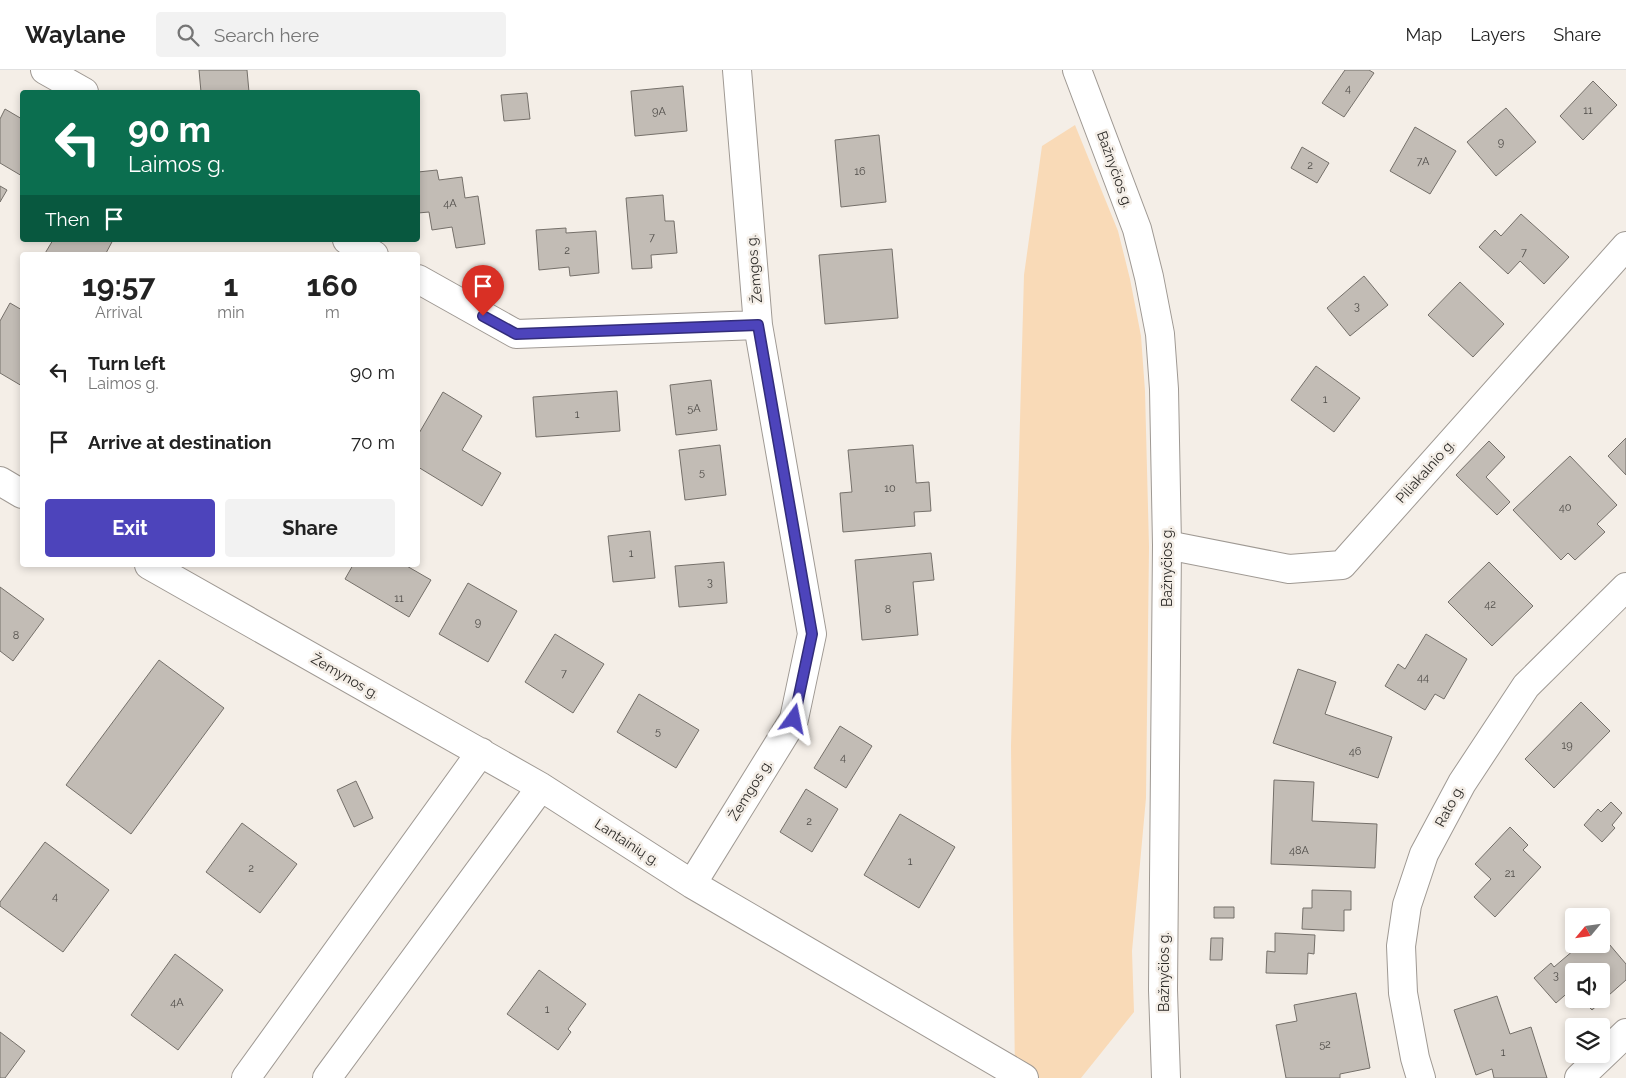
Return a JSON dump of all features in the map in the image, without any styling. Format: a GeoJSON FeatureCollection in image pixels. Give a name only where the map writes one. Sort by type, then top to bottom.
{"type":"FeatureCollection","features":[{"type":"Feature","properties":{"kind":"street"},"geometry":{"type":"LineString","coordinates":[[45,70],[80,90]]}},
{"type":"Feature","properties":{"kind":"street","name":"Žemgos g."},"geometry":{"type":"LineString","coordinates":[[692,884],[794,719],[812,634],[758,325],[738,70]]}},
{"type":"Feature","properties":{"kind":"street","name":"Bažnyčios g."},"geometry":{"type":"LineString","coordinates":[[1077,70],[1137,229],[1160,334],[1164,389],[1167,545],[1163,980],[1166,1078]]}},
{"type":"Feature","properties":{"kind":"street"},"geometry":{"type":"LineString","coordinates":[[351,242],[369,252]]}},
{"type":"Feature","properties":{"kind":"street","name":"Piliakalnio g."},"geometry":{"type":"LineString","coordinates":[[1167,545],[1289,569],[1342,565],[1626,246]]}},
{"type":"Feature","properties":{"kind":"street"},"geometry":{"type":"LineString","coordinates":[[420,281],[516,334],[758,325]]}},
{"type":"Feature","properties":{"kind":"street"},"geometry":{"type":"LineString","coordinates":[[0,481],[20,493]]}},
{"type":"Feature","properties":{"kind":"street","name":"Žemynos g."},"geometry":{"type":"LineString","coordinates":[[153,567],[541,787]]}},
{"type":"Feature","properties":{"kind":"street","name":"Rato g."},"geometry":{"type":"LineString","coordinates":[[1421,1078],[1415,1058],[1403,993],[1402,946],[1407,905],[1424,854],[1462,783],[1526,686],[1626,588]]}},
{"type":"Feature","properties":{"kind":"street"},"geometry":{"type":"LineString","coordinates":[[246,1078],[481,752]]}},
{"type":"Feature","properties":{"kind":"street"},"geometry":{"type":"LineString","coordinates":[[326,1078],[541,787]]}},
{"type":"Feature","properties":{"kind":"street","name":"Lantainių g."},"geometry":{"type":"LineString","coordinates":[[541,787],[692,884],[1024,1078]]}},
{"type":"Feature","properties":{"kind":"street"},"geometry":{"type":"LineString","coordinates":[[1579,1078],[1626,1033]]}},
{"type":"Feature","properties":{"kind":"shaded area"},"geometry":{"type":"Polygon","coordinates":[[[1075,125],[1118,231],[1141,336],[1145,391],[1149,547],[1146,798],[1132,951],[1134,1012],[1081,1078],[1015,1078],[1011,746],[1024,275],[1042,146],[1075,125]]]}},
{"type":"Feature","properties":{"kind":"building"},"geometry":{"type":"Polygon","coordinates":[[[199,70],[247,70],[249,90],[201,90],[199,70]]]}},
{"type":"Feature","properties":{"kind":"building"},"geometry":{"type":"Polygon","coordinates":[[[1345,70],[1369,70],[1374,73],[1344,117],[1322,103],[1345,70]]]}},
{"type":"Feature","properties":{"kind":"building"},"geometry":{"type":"Polygon","coordinates":[[[1593,81],[1617,105],[1583,140],[1560,116],[1593,81]]]}},
{"type":"Feature","properties":{"kind":"building"},"geometry":{"type":"Polygon","coordinates":[[[683,86],[687,131],[635,136],[631,91],[683,86]]]}},
{"type":"Feature","properties":{"kind":"building"},"geometry":{"type":"Polygon","coordinates":[[[527,93],[530,119],[504,121],[501,95],[527,93]]]}},
{"type":"Feature","properties":{"kind":"building"},"geometry":{"type":"Polygon","coordinates":[[[1506,108],[1536,142],[1496,176],[1467,142],[1506,108]]]}},
{"type":"Feature","properties":{"kind":"building"},"geometry":{"type":"Polygon","coordinates":[[[5,109],[20,118],[20,175],[0,163],[0,119],[5,109]]]}},
{"type":"Feature","properties":{"kind":"building"},"geometry":{"type":"Polygon","coordinates":[[[1415,127],[1456,151],[1430,194],[1390,171],[1415,127]]]}},
{"type":"Feature","properties":{"kind":"building"},"geometry":{"type":"Polygon","coordinates":[[[879,135],[886,202],[841,207],[835,140],[879,135]]]}},
{"type":"Feature","properties":{"kind":"building"},"geometry":{"type":"Polygon","coordinates":[[[1302,147],[1329,163],[1317,183],[1291,168],[1302,147]]]}},
{"type":"Feature","properties":{"kind":"building"},"geometry":{"type":"Polygon","coordinates":[[[437,170],[439,180],[462,177],[465,198],[478,196],[485,244],[456,248],[452,227],[432,230],[429,212],[420,213],[420,172],[437,170]]]}},
{"type":"Feature","properties":{"kind":"building"},"geometry":{"type":"Polygon","coordinates":[[[0,186],[7,190],[0,202],[0,186]]]}},
{"type":"Feature","properties":{"kind":"building"},"geometry":{"type":"Polygon","coordinates":[[[663,195],[665,221],[674,221],[677,253],[651,255],[652,268],[632,269],[626,198],[663,195]]]}},
{"type":"Feature","properties":{"kind":"building"},"geometry":{"type":"Polygon","coordinates":[[[1521,214],[1569,257],[1544,284],[1520,261],[1508,274],[1479,247],[1495,230],[1501,236],[1521,214]]]}},
{"type":"Feature","properties":{"kind":"building"},"geometry":{"type":"Polygon","coordinates":[[[566,228],[566,233],[596,231],[599,273],[570,276],[569,267],[539,270],[536,230],[566,228]]]}},
{"type":"Feature","properties":{"kind":"building"},"geometry":{"type":"Polygon","coordinates":[[[52,242],[112,242],[107,252],[46,252],[52,242]]]}},
{"type":"Feature","properties":{"kind":"building"},"geometry":{"type":"Polygon","coordinates":[[[892,249],[898,318],[825,324],[819,255],[892,249]]]}},
{"type":"Feature","properties":{"kind":"building"},"geometry":{"type":"Polygon","coordinates":[[[1364,276],[1388,305],[1350,336],[1327,308],[1364,276]]]}},
{"type":"Feature","properties":{"kind":"building"},"geometry":{"type":"Polygon","coordinates":[[[1460,282],[1504,324],[1473,357],[1428,315],[1460,282]]]}},
{"type":"Feature","properties":{"kind":"building"},"geometry":{"type":"Polygon","coordinates":[[[10,303],[20,309],[20,385],[0,373],[0,321],[10,303]]]}},
{"type":"Feature","properties":{"kind":"building"},"geometry":{"type":"Polygon","coordinates":[[[1316,366],[1360,398],[1334,432],[1291,400],[1316,366]]]}},
{"type":"Feature","properties":{"kind":"building"},"geometry":{"type":"Polygon","coordinates":[[[711,380],[717,430],[676,435],[670,385],[711,380]]]}},
{"type":"Feature","properties":{"kind":"building"},"geometry":{"type":"Polygon","coordinates":[[[617,391],[620,431],[536,437],[533,397],[617,391]]]}},
{"type":"Feature","properties":{"kind":"building"},"geometry":{"type":"Polygon","coordinates":[[[443,392],[482,416],[462,450],[501,473],[482,506],[420,468],[420,432],[443,392]]]}},
{"type":"Feature","properties":{"kind":"building"},"geometry":{"type":"Polygon","coordinates":[[[1626,438],[1626,475],[1608,456],[1626,438]]]}},
{"type":"Feature","properties":{"kind":"building"},"geometry":{"type":"Polygon","coordinates":[[[1489,441],[1505,457],[1486,477],[1510,502],[1497,515],[1456,475],[1489,441]]]}},
{"type":"Feature","properties":{"kind":"building"},"geometry":{"type":"Polygon","coordinates":[[[720,445],[726,495],[685,500],[679,450],[720,445]]]}},
{"type":"Feature","properties":{"kind":"building"},"geometry":{"type":"Polygon","coordinates":[[[913,445],[916,483],[929,482],[931,511],[914,512],[915,526],[843,532],[840,493],[852,492],[848,450],[913,445]]]}},
{"type":"Feature","properties":{"kind":"building"},"geometry":{"type":"Polygon","coordinates":[[[1570,456],[1617,505],[1597,524],[1605,532],[1575,560],[1568,553],[1561,560],[1513,510],[1570,456]]]}},
{"type":"Feature","properties":{"kind":"building"},"geometry":{"type":"Polygon","coordinates":[[[650,531],[655,578],[613,582],[608,536],[650,531]]]}},
{"type":"Feature","properties":{"kind":"building"},"geometry":{"type":"Polygon","coordinates":[[[931,553],[934,580],[913,582],[918,635],[862,640],[855,560],[931,553]]]}},
{"type":"Feature","properties":{"kind":"building"},"geometry":{"type":"Polygon","coordinates":[[[724,562],[727,603],[679,607],[675,566],[724,562]]]}},
{"type":"Feature","properties":{"kind":"building"},"geometry":{"type":"Polygon","coordinates":[[[1489,562],[1533,606],[1492,646],[1448,602],[1489,562]]]}},
{"type":"Feature","properties":{"kind":"building"},"geometry":{"type":"Polygon","coordinates":[[[352,567],[408,567],[431,580],[409,617],[345,579],[352,567]]]}},
{"type":"Feature","properties":{"kind":"building"},"geometry":{"type":"Polygon","coordinates":[[[468,583],[517,611],[488,662],[439,634],[468,583]]]}},
{"type":"Feature","properties":{"kind":"building"},"geometry":{"type":"Polygon","coordinates":[[[0,587],[44,619],[13,661],[0,651],[0,587]]]}},
{"type":"Feature","properties":{"kind":"building"},"geometry":{"type":"Polygon","coordinates":[[[555,634],[604,664],[573,713],[525,682],[555,634]]]}},
{"type":"Feature","properties":{"kind":"building"},"geometry":{"type":"Polygon","coordinates":[[[1426,634],[1467,659],[1444,699],[1435,694],[1425,710],[1385,686],[1398,664],[1405,669],[1426,634]]]}},
{"type":"Feature","properties":{"kind":"building"},"geometry":{"type":"Polygon","coordinates":[[[159,660],[224,708],[131,834],[66,785],[159,660]]]}},
{"type":"Feature","properties":{"kind":"building"},"geometry":{"type":"Polygon","coordinates":[[[1298,669],[1336,682],[1325,714],[1392,737],[1378,778],[1273,743],[1298,669]]]}},
{"type":"Feature","properties":{"kind":"building"},"geometry":{"type":"Polygon","coordinates":[[[639,694],[699,730],[676,768],[617,732],[639,694]]]}},
{"type":"Feature","properties":{"kind":"building"},"geometry":{"type":"Polygon","coordinates":[[[1581,702],[1610,731],[1554,788],[1525,759],[1581,702]]]}},
{"type":"Feature","properties":{"kind":"building"},"geometry":{"type":"Polygon","coordinates":[[[840,726],[872,746],[846,788],[814,768],[840,726]]]}},
{"type":"Feature","properties":{"kind":"building"},"geometry":{"type":"Polygon","coordinates":[[[1274,780],[1314,782],[1312,821],[1377,824],[1375,868],[1271,864],[1274,780]]]}},
{"type":"Feature","properties":{"kind":"building"},"geometry":{"type":"Polygon","coordinates":[[[356,781],[373,818],[354,827],[337,790],[356,781]]]}},
{"type":"Feature","properties":{"kind":"building"},"geometry":{"type":"Polygon","coordinates":[[[806,789],[838,809],[812,852],[780,832],[806,789]]]}},
{"type":"Feature","properties":{"kind":"building"},"geometry":{"type":"Polygon","coordinates":[[[1611,802],[1622,813],[1612,825],[1615,828],[1602,842],[1584,825],[1598,809],[1601,812],[1611,802]]]}},
{"type":"Feature","properties":{"kind":"building"},"geometry":{"type":"Polygon","coordinates":[[[900,814],[955,847],[919,908],[864,875],[900,814]]]}},
{"type":"Feature","properties":{"kind":"building"},"geometry":{"type":"Polygon","coordinates":[[[242,823],[297,864],[260,913],[206,872],[242,823]]]}},
{"type":"Feature","properties":{"kind":"building"},"geometry":{"type":"Polygon","coordinates":[[[1510,827],[1528,845],[1523,850],[1541,867],[1495,917],[1474,897],[1491,879],[1475,864],[1510,827]]]}},
{"type":"Feature","properties":{"kind":"building"},"geometry":{"type":"Polygon","coordinates":[[[45,842],[109,890],[63,952],[0,906],[0,902],[45,842]]]}},
{"type":"Feature","properties":{"kind":"building"},"geometry":{"type":"Polygon","coordinates":[[[1312,890],[1351,891],[1351,910],[1344,910],[1344,931],[1302,929],[1303,908],[1312,908],[1312,890]]]}},
{"type":"Feature","properties":{"kind":"building"},"geometry":{"type":"Polygon","coordinates":[[[1214,907],[1234,907],[1234,918],[1214,918],[1214,907]]]}},
{"type":"Feature","properties":{"kind":"building"},"geometry":{"type":"Polygon","coordinates":[[[1275,933],[1315,935],[1314,954],[1308,953],[1307,974],[1266,973],[1267,951],[1275,952],[1275,933]]]}},
{"type":"Feature","properties":{"kind":"building"},"geometry":{"type":"Polygon","coordinates":[[[1211,938],[1223,938],[1222,960],[1210,960],[1211,938]]]}},
{"type":"Feature","properties":{"kind":"building"},"geometry":{"type":"Polygon","coordinates":[[[1610,945],[1626,964],[1626,980],[1610,994],[1610,963],[1565,963],[1565,995],[1556,1003],[1534,978],[1551,963],[1554,967],[1570,953],[1610,953],[1610,945]]]}},
{"type":"Feature","properties":{"kind":"building"},"geometry":{"type":"Polygon","coordinates":[[[175,954],[223,990],[178,1050],[131,1015],[175,954]]]}},
{"type":"Feature","properties":{"kind":"building"},"geometry":{"type":"Polygon","coordinates":[[[539,970],[586,1004],[568,1029],[571,1032],[558,1050],[507,1014],[539,970]]]}},
{"type":"Feature","properties":{"kind":"building"},"geometry":{"type":"Polygon","coordinates":[[[1356,993],[1370,1068],[1340,1074],[1340,1078],[1286,1078],[1276,1025],[1297,1021],[1294,1005],[1356,993]]]}},
{"type":"Feature","properties":{"kind":"building"},"geometry":{"type":"Polygon","coordinates":[[[1497,996],[1510,1034],[1531,1027],[1547,1078],[1494,1078],[1492,1069],[1476,1075],[1454,1010],[1497,996]]]}},
{"type":"Feature","properties":{"kind":"building"},"geometry":{"type":"Polygon","coordinates":[[[0,1032],[25,1051],[5,1078],[0,1078],[0,1032]]]}},
{"type":"Feature","properties":{"kind":"route"},"geometry":{"type":"LineString","coordinates":[[483,316],[516,334],[758,325],[812,634],[794,719]]}}]}
